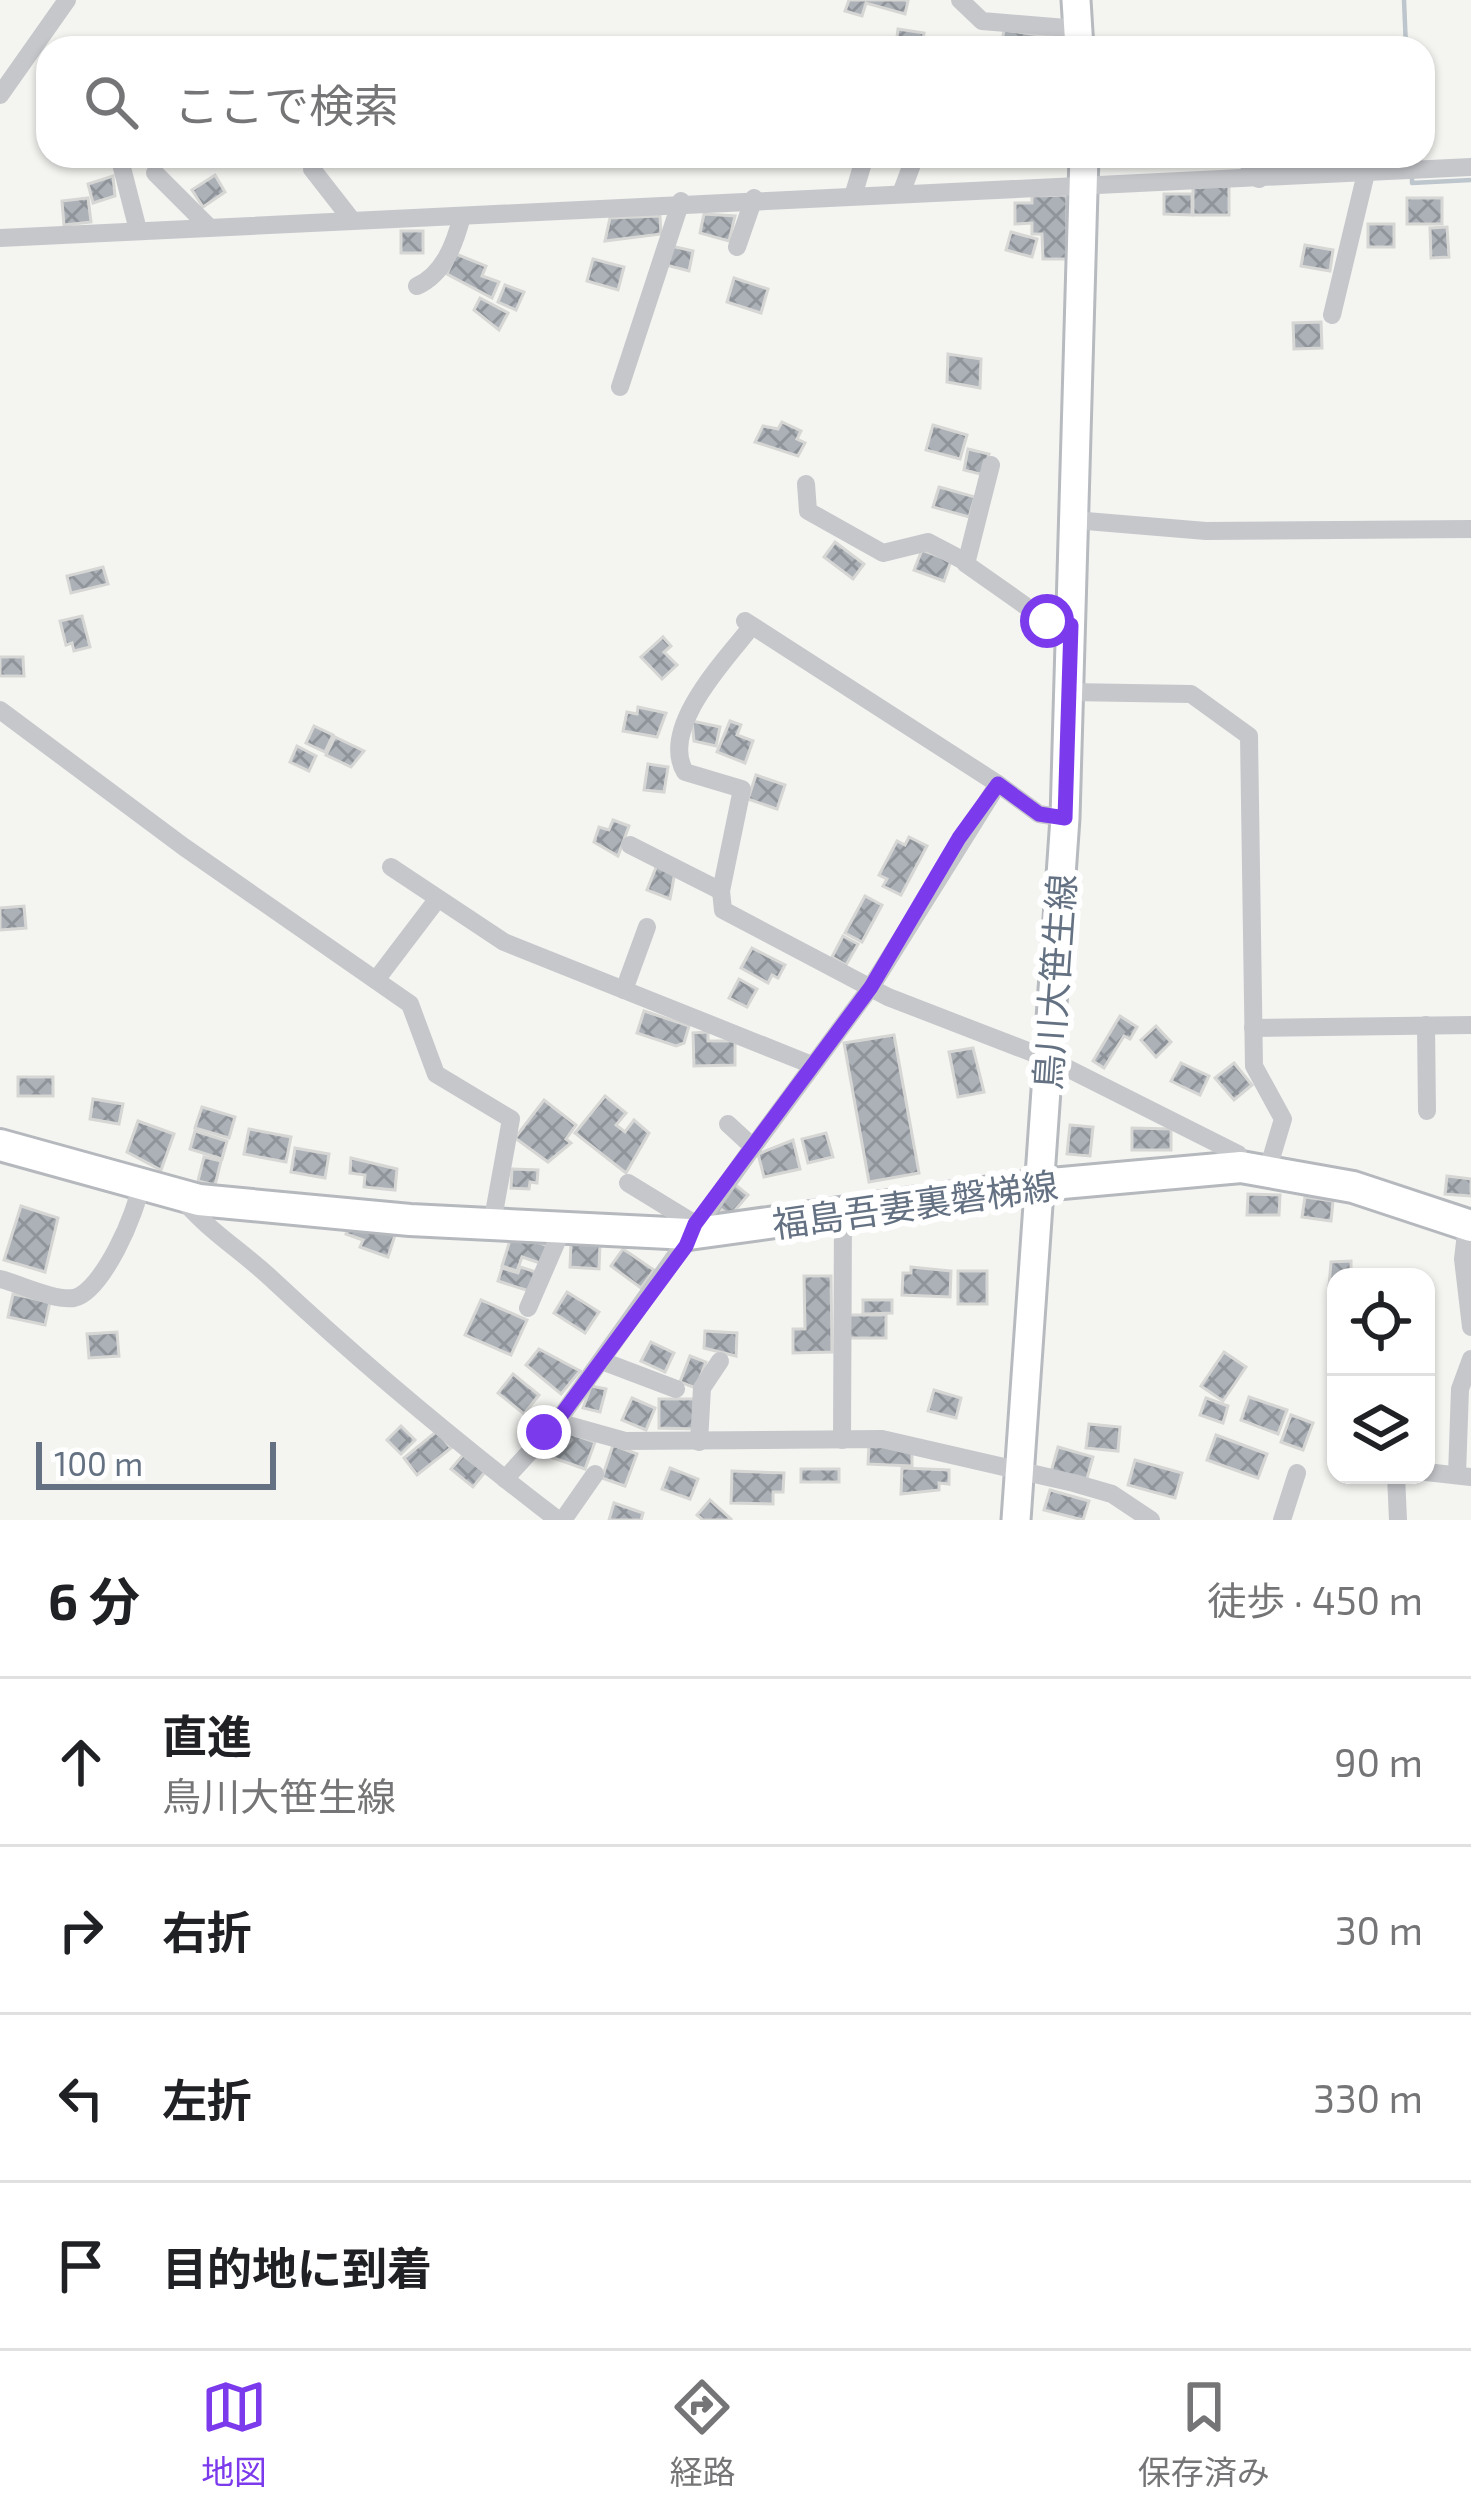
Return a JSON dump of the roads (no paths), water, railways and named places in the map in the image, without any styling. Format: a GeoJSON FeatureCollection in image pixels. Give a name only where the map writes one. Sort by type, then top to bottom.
{"type":"FeatureCollection","features":[{"type":"Feature","properties":{"kind":"main road","name":"福島吾妻裏磐梯線"},"geometry":{"type":"LineString","coordinates":[[0,1145],[179,1195],[309,1213],[492,1224],[692,1229],[843,1214],[1040,1185],[1255,1168],[1353,1187],[1469,1226]]}},
{"type":"Feature","properties":{"kind":"street"},"geometry":{"type":"LineString","coordinates":[[42,36],[68,0]]}},
{"type":"Feature","properties":{"kind":"street"},"geometry":{"type":"LineString","coordinates":[[960,0],[982,21],[1050,36]]}},
{"type":"Feature","properties":{"kind":"street"},"geometry":{"type":"LineString","coordinates":[[1076,0],[1081,36]]}},
{"type":"Feature","properties":{"kind":"street"},"geometry":{"type":"LineString","coordinates":[[0,95],[36,45]]}},
{"type":"Feature","properties":{"kind":"street"},"geometry":{"type":"LineString","coordinates":[[0,238],[681,201],[1471,167]]}},
{"type":"Feature","properties":{"kind":"street"},"geometry":{"type":"LineString","coordinates":[[122,168],[138,230]]}},
{"type":"Feature","properties":{"kind":"street"},"geometry":{"type":"LineString","coordinates":[[854,193],[862,168]]}},
{"type":"Feature","properties":{"kind":"street"},"geometry":{"type":"LineString","coordinates":[[902,191],[911,168]]}},
{"type":"Feature","properties":{"kind":"street","name":"鳥川大笹生線"},"geometry":{"type":"LineString","coordinates":[[1016,1520],[1065,818],[1084,168]]}},
{"type":"Feature","properties":{"kind":"street"},"geometry":{"type":"LineString","coordinates":[[1251,168],[1259,179]]}},
{"type":"Feature","properties":{"kind":"street"},"geometry":{"type":"LineString","coordinates":[[312,169],[351,219]]}},
{"type":"Feature","properties":{"kind":"street"},"geometry":{"type":"LineString","coordinates":[[155,172],[208,226]]}},
{"type":"Feature","properties":{"kind":"street"},"geometry":{"type":"LineString","coordinates":[[1332,316],[1366,173]]}},
{"type":"Feature","properties":{"kind":"street"},"geometry":{"type":"LineString","coordinates":[[737,247],[754,198]]}},
{"type":"Feature","properties":{"kind":"street"},"geometry":{"type":"LineString","coordinates":[[620,387],[681,201]]}},
{"type":"Feature","properties":{"kind":"street"},"geometry":{"type":"LineString","coordinates":[[417,286],[429,281],[447,257],[462,216]]}},
{"type":"Feature","properties":{"kind":"street"},"geometry":{"type":"LineString","coordinates":[[967,562],[991,465]]}},
{"type":"Feature","properties":{"kind":"street"},"geometry":{"type":"LineString","coordinates":[[806,484],[808,511],[884,553],[922,541],[967,562],[1047,621],[1071,625]]}},
{"type":"Feature","properties":{"kind":"street"},"geometry":{"type":"LineString","coordinates":[[1074,520],[1206,531],[1471,529]]}},
{"type":"Feature","properties":{"kind":"street"},"geometry":{"type":"LineString","coordinates":[[1065,818],[1039,814],[747,623],[687,714],[680,755],[685,772],[742,789],[721,891],[728,915],[871,987],[1051,1060],[1228,1146],[1255,1168],[1283,1119],[1255,1073],[1246,730],[1191,694],[1070,692]]}},
{"type":"Feature","properties":{"kind":"street"},"geometry":{"type":"LineString","coordinates":[[0,710],[184,848],[410,1004],[436,1074],[511,1119],[492,1224]]}},
{"type":"Feature","properties":{"kind":"street"},"geometry":{"type":"LineString","coordinates":[[505,1479],[557,1421],[871,987],[959,838],[998,784]]}},
{"type":"Feature","properties":{"kind":"street"},"geometry":{"type":"LineString","coordinates":[[630,845],[721,891]]}},
{"type":"Feature","properties":{"kind":"street"},"geometry":{"type":"LineString","coordinates":[[391,867],[504,943],[812,1065]]}},
{"type":"Feature","properties":{"kind":"street"},"geometry":{"type":"LineString","coordinates":[[376,980],[436,901]]}},
{"type":"Feature","properties":{"kind":"street"},"geometry":{"type":"LineString","coordinates":[[624,990],[647,927]]}},
{"type":"Feature","properties":{"kind":"street"},"geometry":{"type":"LineString","coordinates":[[1253,1028],[1471,1024]]}},
{"type":"Feature","properties":{"kind":"street"},"geometry":{"type":"LineString","coordinates":[[1426,1025],[1427,1111]]}},
{"type":"Feature","properties":{"kind":"street"},"geometry":{"type":"LineString","coordinates":[[728,1124],[753,1147]]}},
{"type":"Feature","properties":{"kind":"street"},"geometry":{"type":"LineString","coordinates":[[628,1183],[692,1229]]}},
{"type":"Feature","properties":{"kind":"street"},"geometry":{"type":"LineString","coordinates":[[0,1279],[66,1298],[83,1293],[122,1240],[140,1186]]}},
{"type":"Feature","properties":{"kind":"street"},"geometry":{"type":"LineString","coordinates":[[179,1195],[202,1223],[505,1479],[561,1520],[595,1474]]}},
{"type":"Feature","properties":{"kind":"street"},"geometry":{"type":"LineString","coordinates":[[842,1440],[843,1214]]}},
{"type":"Feature","properties":{"kind":"street"},"geometry":{"type":"LineString","coordinates":[[1469,1226],[1462,1259],[1471,1327]]}},
{"type":"Feature","properties":{"kind":"street"},"geometry":{"type":"LineString","coordinates":[[528,1308],[563,1227]]}},
{"type":"Feature","properties":{"kind":"street"},"geometry":{"type":"LineString","coordinates":[[1464,1476],[1460,1389],[1471,1359]]}},
{"type":"Feature","properties":{"kind":"street"},"geometry":{"type":"LineString","coordinates":[[602,1360],[676,1389]]}},
{"type":"Feature","properties":{"kind":"street"},"geometry":{"type":"LineString","coordinates":[[699,1442],[701,1388],[720,1360]]}},
{"type":"Feature","properties":{"kind":"street"},"geometry":{"type":"LineString","coordinates":[[557,1421],[625,1441],[882,1439],[1112,1495],[1151,1520]]}},
{"type":"Feature","properties":{"kind":"street"},"geometry":{"type":"LineString","coordinates":[[1282,1520],[1297,1473]]}},
{"type":"Feature","properties":{"kind":"street"},"geometry":{"type":"LineString","coordinates":[[1396,1484],[1398,1520]]}},
{"type":"Feature","properties":{"kind":"waterway"},"geometry":{"type":"LineString","coordinates":[[1404,0],[1406,36]]}},
{"type":"Feature","properties":{"kind":"waterway"},"geometry":{"type":"LineString","coordinates":[[1412,174],[1412,183],[1471,180]]}}]}
